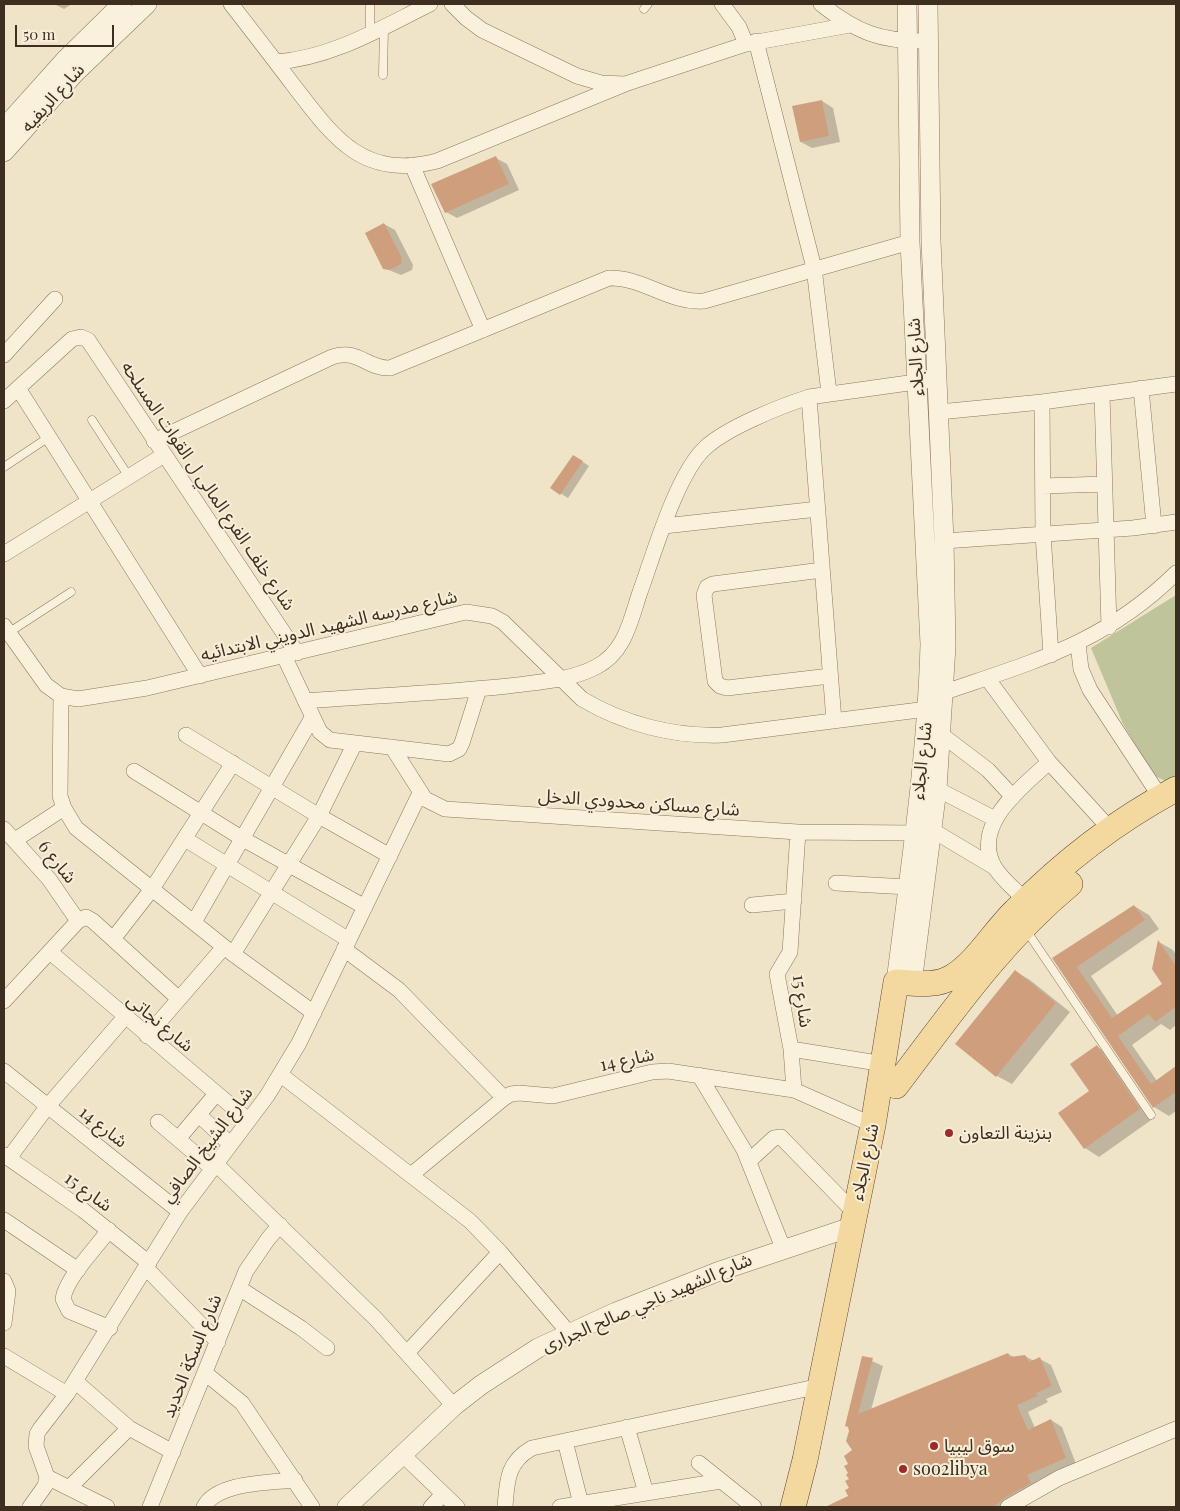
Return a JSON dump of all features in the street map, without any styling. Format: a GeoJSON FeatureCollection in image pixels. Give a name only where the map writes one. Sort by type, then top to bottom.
{"type":"FeatureCollection","features":[{"type":"Feature","properties":{"kind":"main road"},"geometry":{"type":"LineString","coordinates":[[904,982],[932,984],[942,982],[960,972],[1025,900],[1067,864],[1111,830],[1171,799]]}},
{"type":"Feature","properties":{"kind":"main road"},"geometry":{"type":"LineString","coordinates":[[896,1086],[982,972],[1024,926],[1092,866],[1129,838],[1171,799]]}},
{"type":"Feature","properties":{"kind":"main road","name":"شارع الجلاء"},"geometry":{"type":"LineString","coordinates":[[792,1507],[805,1460],[884,1064],[904,982]]}},
{"type":"Feature","properties":{"kind":"main road","name":"شارع الجلاء"},"geometry":{"type":"LineString","coordinates":[[808,1507],[820,1460],[896,1086],[904,982]]}},
{"type":"Feature","properties":{"kind":"street","name":"شارع الريفيه"},"geometry":{"type":"LineString","coordinates":[[4,128],[65,60],[122,4]]}},
{"type":"Feature","properties":{"kind":"street","name":"شارع الريفيه"},"geometry":{"type":"LineString","coordinates":[[4,152],[75,73],[147,4]]}},
{"type":"Feature","properties":{"kind":"street"},"geometry":{"type":"LineString","coordinates":[[231,4],[339,141],[352,150],[380,162],[412,165],[437,160],[625,84],[751,42],[850,25]]}},
{"type":"Feature","properties":{"kind":"street"},"geometry":{"type":"LineString","coordinates":[[276,62],[292,61],[325,53],[430,4]]}},
{"type":"Feature","properties":{"kind":"street"},"geometry":{"type":"LineString","coordinates":[[452,4],[482,30],[577,76],[601,83],[625,84]]}},
{"type":"Feature","properties":{"kind":"street"},"geometry":{"type":"LineString","coordinates":[[722,4],[751,42],[814,268],[830,393]]}},
{"type":"Feature","properties":{"kind":"street"},"geometry":{"type":"LineString","coordinates":[[821,4],[850,25],[884,39],[927,41]]}},
{"type":"Feature","properties":{"kind":"street","name":"شارع الجلاء"},"geometry":{"type":"LineString","coordinates":[[904,982],[923,831],[930,622],[910,242],[907,4]]}},
{"type":"Feature","properties":{"kind":"street","name":"شارع الجلاء"},"geometry":{"type":"LineString","coordinates":[[904,982],[908,887],[923,831],[937,789],[945,692],[947,622],[931,242],[928,4]]}},
{"type":"Feature","properties":{"kind":"street"},"geometry":{"type":"LineString","coordinates":[[412,165],[483,330]]}},
{"type":"Feature","properties":{"kind":"street"},"geometry":{"type":"LineString","coordinates":[[154,441],[332,357],[348,354],[383,368],[390,368],[609,278],[633,280],[679,299],[695,302],[910,242]]}},
{"type":"Feature","properties":{"kind":"street"},"geometry":{"type":"LineString","coordinates":[[4,355],[55,299]]}},
{"type":"Feature","properties":{"kind":"street","name":"شارع خلف الفرع المالي ل القوات المسلحه"},"geometry":{"type":"LineString","coordinates":[[18,388],[72,339],[80,337],[88,340],[164,455],[290,654],[304,701],[320,732],[326,738],[449,754],[462,744],[479,689]]}},
{"type":"Feature","properties":{"kind":"street"},"geometry":{"type":"LineString","coordinates":[[304,701],[479,689],[560,680],[595,668],[617,650],[627,631],[664,526],[689,467],[704,448],[724,434],[791,403],[809,397],[937,379]]}},
{"type":"Feature","properties":{"kind":"street"},"geometry":{"type":"LineString","coordinates":[[939,412],[1042,402],[1176,384]]}},
{"type":"Feature","properties":{"kind":"street"},"geometry":{"type":"LineString","coordinates":[[4,401],[18,388],[200,676]]}},
{"type":"Feature","properties":{"kind":"street"},"geometry":{"type":"LineString","coordinates":[[1141,388],[1154,526]]}},
{"type":"Feature","properties":{"kind":"street"},"geometry":{"type":"LineString","coordinates":[[1102,394],[1109,627]]}},
{"type":"Feature","properties":{"kind":"street"},"geometry":{"type":"LineString","coordinates":[[809,397],[834,721]]}},
{"type":"Feature","properties":{"kind":"street"},"geometry":{"type":"LineString","coordinates":[[1042,402],[1043,534],[1051,655]]}},
{"type":"Feature","properties":{"kind":"street"},"geometry":{"type":"LineString","coordinates":[[4,554],[164,455]]}},
{"type":"Feature","properties":{"kind":"street"},"geometry":{"type":"LineString","coordinates":[[1043,486],[1105,484]]}},
{"type":"Feature","properties":{"kind":"street"},"geometry":{"type":"LineString","coordinates":[[664,526],[818,509]]}},
{"type":"Feature","properties":{"kind":"street"},"geometry":{"type":"LineString","coordinates":[[944,541],[1106,530],[1176,522]]}},
{"type":"Feature","properties":{"kind":"street"},"geometry":{"type":"LineString","coordinates":[[822,570],[713,584],[707,587],[704,595],[715,681],[720,686],[727,688],[830,676]]}},
{"type":"Feature","properties":{"kind":"street"},"geometry":{"type":"LineString","coordinates":[[945,692],[1078,644],[1109,627],[1145,603],[1176,573]]}},
{"type":"Feature","properties":{"kind":"street","name":"شارع مدرسه الشهيد الدويني الابتدائيه"},"geometry":{"type":"LineString","coordinates":[[61,696],[78,699],[147,688],[466,612],[479,613],[503,622],[560,680],[593,706],[642,726],[674,733],[722,735],[927,709]]}},
{"type":"Feature","properties":{"kind":"street"},"geometry":{"type":"LineString","coordinates":[[7,635],[46,685],[61,696],[60,796],[64,808],[76,828],[229,950],[314,1013]]}},
{"type":"Feature","properties":{"kind":"street"},"geometry":{"type":"LineString","coordinates":[[1078,644],[1081,668],[1090,690],[1171,799]]}},
{"type":"Feature","properties":{"kind":"street"},"geometry":{"type":"LineString","coordinates":[[987,678],[1049,762],[1111,830]]}},
{"type":"Feature","properties":{"kind":"street"},"geometry":{"type":"LineString","coordinates":[[194,922],[312,718]]}},
{"type":"Feature","properties":{"kind":"street"},"geometry":{"type":"LineString","coordinates":[[186,735],[319,816],[390,856]]}},
{"type":"Feature","properties":{"kind":"street"},"geometry":{"type":"LineString","coordinates":[[942,735],[981,764],[1013,797]]}},
{"type":"Feature","properties":{"kind":"street"},"geometry":{"type":"LineString","coordinates":[[147,1036],[179,998],[229,950],[273,893],[319,816],[355,743]]}},
{"type":"Feature","properties":{"kind":"street","name":"شارع مساكن محدودي الدخل"},"geometry":{"type":"LineString","coordinates":[[392,747],[420,794],[431,804],[445,810],[798,832],[923,831]]}},
{"type":"Feature","properties":{"kind":"street"},"geometry":{"type":"LineString","coordinates":[[994,867],[989,844],[995,819],[1013,797],[1049,762]]}},
{"type":"Feature","properties":{"kind":"street"},"geometry":{"type":"LineString","coordinates":[[113,939],[152,889],[233,763]]}},
{"type":"Feature","properties":{"kind":"street"},"geometry":{"type":"LineString","coordinates":[[134,771],[243,839],[365,907]]}},
{"type":"Feature","properties":{"kind":"street"},"geometry":{"type":"LineString","coordinates":[[937,789],[995,819]]}},
{"type":"Feature","properties":{"kind":"street","name":"شارع الشيخ الصافي"},"geometry":{"type":"LineString","coordinates":[[47,1477],[36,1446],[37,1434],[67,1394],[110,1328],[180,1212],[281,1075],[314,1013],[420,794]]}},
{"type":"Feature","properties":{"kind":"street"},"geometry":{"type":"LineString","coordinates":[[15,840],[64,808]]}},
{"type":"Feature","properties":{"kind":"street","name":"شارع 6"},"geometry":{"type":"LineString","coordinates":[[4,829],[49,879],[78,921]]}},
{"type":"Feature","properties":{"kind":"street"},"geometry":{"type":"LineString","coordinates":[[923,831],[994,867],[1025,900]]}},
{"type":"Feature","properties":{"kind":"street","name":"شارع 15"},"geometry":{"type":"LineString","coordinates":[[794,1090],[791,1049],[777,974],[790,952],[798,832]]}},
{"type":"Feature","properties":{"kind":"street"},"geometry":{"type":"LineString","coordinates":[[185,839],[273,893],[347,944],[399,990],[504,1098],[411,1176]]}},
{"type":"Feature","properties":{"kind":"street"},"geometry":{"type":"LineString","coordinates":[[836,883],[908,887]]}},
{"type":"Feature","properties":{"kind":"street"},"geometry":{"type":"LineString","coordinates":[[752,905],[794,901]]}},
{"type":"Feature","properties":{"kind":"street"},"geometry":{"type":"LineString","coordinates":[[4,1001],[78,921],[89,918],[179,998]]}},
{"type":"Feature","properties":{"kind":"street","name":"شارع نجاتى"},"geometry":{"type":"LineString","coordinates":[[50,952],[248,1120]]}},
{"type":"Feature","properties":{"kind":"street"},"geometry":{"type":"LineString","coordinates":[[6,1157],[125,1017]]}},
{"type":"Feature","properties":{"kind":"street"},"geometry":{"type":"LineString","coordinates":[[791,1049],[884,1064]]}},
{"type":"Feature","properties":{"kind":"street","name":"شارع 14"},"geometry":{"type":"LineString","coordinates":[[4,1071],[180,1212]]}},
{"type":"Feature","properties":{"kind":"street","name":"شارع 14"},"geometry":{"type":"LineString","coordinates":[[504,1098],[519,1093],[544,1096],[562,1095],[660,1071],[699,1075],[794,1090],[873,1125]]}},
{"type":"Feature","properties":{"kind":"street"},"geometry":{"type":"LineString","coordinates":[[281,1075],[470,1222],[500,1252],[569,1333]]}},
{"type":"Feature","properties":{"kind":"street"},"geometry":{"type":"LineString","coordinates":[[699,1075],[735,1133],[749,1161],[783,1248]]}},
{"type":"Feature","properties":{"kind":"street"},"geometry":{"type":"LineString","coordinates":[[178,1139],[216,1094]]}},
{"type":"Feature","properties":{"kind":"street"},"geometry":{"type":"LineString","coordinates":[[198,1115],[230,1144]]}},
{"type":"Feature","properties":{"kind":"street"},"geometry":{"type":"LineString","coordinates":[[158,1122],[214,1166],[280,1225],[407,1353],[454,1406]]}},
{"type":"Feature","properties":{"kind":"street"},"geometry":{"type":"LineString","coordinates":[[749,1161],[774,1138],[782,1137],[852,1220]]}},
{"type":"Feature","properties":{"kind":"street","name":"شارع 15"},"geometry":{"type":"LineString","coordinates":[[6,1157],[109,1230],[147,1265],[218,1342]]}},
{"type":"Feature","properties":{"kind":"street"},"geometry":{"type":"LineString","coordinates":[[4,1220],[78,1270]]}},
{"type":"Feature","properties":{"kind":"street","name":"شارع الشهيد ناجي صالح الجرارى"},"geometry":{"type":"LineString","coordinates":[[347,1507],[454,1406],[509,1366],[569,1333],[708,1275],[783,1248],[852,1220]]}},
{"type":"Feature","properties":{"kind":"street","name":"شارع السكة الحديد"},"geometry":{"type":"LineString","coordinates":[[150,1507],[239,1288],[256,1254],[280,1225]]}},
{"type":"Feature","properties":{"kind":"street"},"geometry":{"type":"LineString","coordinates":[[109,1230],[78,1270],[64,1294],[65,1306],[69,1311],[110,1328]]}},
{"type":"Feature","properties":{"kind":"street"},"geometry":{"type":"LineString","coordinates":[[407,1353],[500,1252]]}},
{"type":"Feature","properties":{"kind":"street"},"geometry":{"type":"LineString","coordinates":[[4,1281],[8,1291],[4,1323]]}},
{"type":"Feature","properties":{"kind":"street"},"geometry":{"type":"LineString","coordinates":[[239,1288],[301,1328],[327,1348]]}},
{"type":"Feature","properties":{"kind":"street"},"geometry":{"type":"LineString","coordinates":[[4,1356],[67,1394]]}},
{"type":"Feature","properties":{"kind":"street"},"geometry":{"type":"LineString","coordinates":[[205,1373],[242,1403],[312,1507]]}},
{"type":"Feature","properties":{"kind":"street"},"geometry":{"type":"LineString","coordinates":[[75,1381],[129,1428],[173,1452]]}},
{"type":"Feature","properties":{"kind":"street"},"geometry":{"type":"LineString","coordinates":[[505,1507],[508,1473],[517,1458],[532,1448],[820,1386]]}},
{"type":"Feature","properties":{"kind":"street"},"geometry":{"type":"LineString","coordinates":[[69,1488],[129,1428]]}},
{"type":"Feature","properties":{"kind":"street"},"geometry":{"type":"LineString","coordinates":[[627,1428],[646,1494]]}},
{"type":"Feature","properties":{"kind":"street"},"geometry":{"type":"LineString","coordinates":[[1008,1507],[1059,1478],[1176,1429]]}},
{"type":"Feature","properties":{"kind":"street"},"geometry":{"type":"LineString","coordinates":[[566,1441],[581,1504]]}},
{"type":"Feature","properties":{"kind":"street"},"geometry":{"type":"LineString","coordinates":[[402,1454],[458,1507]]}},
{"type":"Feature","properties":{"kind":"street"},"geometry":{"type":"LineString","coordinates":[[699,1463],[754,1507]]}},
{"type":"Feature","properties":{"kind":"street"},"geometry":{"type":"LineString","coordinates":[[30,1507],[45,1486],[47,1477],[106,1507]]}},
{"type":"Feature","properties":{"kind":"street"},"geometry":{"type":"LineString","coordinates":[[204,1507],[210,1497],[224,1490],[295,1480]]}},
{"type":"Feature","properties":{"kind":"street"},"geometry":{"type":"LineString","coordinates":[[560,1507],[721,1481]]}},
{"type":"Feature","properties":{"kind":"street"},"geometry":{"type":"LineString","coordinates":[[431,1507],[443,1494]]}},
{"type":"Feature","properties":{"kind":"lane"},"geometry":{"type":"LineString","coordinates":[[370,4],[377,30],[383,75]]}},
{"type":"Feature","properties":{"kind":"lane"},"geometry":{"type":"LineString","coordinates":[[92,420],[129,477]]}},
{"type":"Feature","properties":{"kind":"lane"},"geometry":{"type":"LineString","coordinates":[[4,466],[49,437]]}},
{"type":"Feature","properties":{"kind":"lane"},"geometry":{"type":"LineString","coordinates":[[7,635],[71,592]]}},
{"type":"Feature","properties":{"kind":"lane"},"geometry":{"type":"LineString","coordinates":[[1024,926],[1151,1116]]}},
{"type":"Feature","properties":{"kind":"green space"},"geometry":{"type":"Polygon","coordinates":[[[1176,595],[1176,779],[1169,783],[1153,775],[1123,724],[1091,648],[1176,595]]]}},
{"type":"Feature","properties":{"kind":"building"},"geometry":{"type":"Polygon","coordinates":[[[822,100],[829,136],[800,142],[792,106],[822,100]]]}},
{"type":"Feature","properties":{"kind":"building"},"geometry":{"type":"Polygon","coordinates":[[[496,156],[509,184],[445,213],[431,184],[496,156]]]}},
{"type":"Feature","properties":{"kind":"building"},"geometry":{"type":"Polygon","coordinates":[[[384,223],[402,258],[401,264],[389,270],[383,269],[365,233],[384,223]]]}},
{"type":"Feature","properties":{"kind":"building"},"geometry":{"type":"Polygon","coordinates":[[[573,455],[583,461],[560,495],[550,488],[573,455]]]}},
{"type":"Feature","properties":{"kind":"building"},"geometry":{"type":"Polygon","coordinates":[[[1134,905],[1145,920],[1077,967],[1112,1018],[1162,984],[1152,969],[1158,940],[1176,966],[1176,1007],[1155,1022],[1149,1014],[1118,1036],[1151,1084],[1176,1066],[1176,1092],[1153,1108],[1052,958],[1134,905]]]}},
{"type":"Feature","properties":{"kind":"building"},"geometry":{"type":"Polygon","coordinates":[[[1015,970],[1056,1003],[996,1077],[955,1044],[1015,970]]]}},
{"type":"Feature","properties":{"kind":"building"},"geometry":{"type":"Polygon","coordinates":[[[1097,1045],[1140,1109],[1084,1149],[1058,1113],[1089,1091],[1070,1064],[1097,1045]]]}},
{"type":"Feature","properties":{"kind":"building"},"geometry":{"type":"Polygon","coordinates":[[[1008,1353],[1010,1357],[1025,1355],[1029,1362],[1040,1357],[1052,1386],[1036,1393],[1038,1396],[1017,1405],[1028,1430],[1051,1419],[1066,1458],[1027,1475],[1031,1483],[1003,1499],[994,1507],[825,1507],[848,1496],[845,1490],[849,1488],[845,1481],[849,1479],[844,1466],[848,1464],[844,1456],[852,1450],[846,1441],[849,1431],[848,1427],[845,1426],[862,1356],[873,1358],[858,1414],[1008,1353]]]}},
{"type":"Feature","properties":{"kind":"place","name":"بنزينة التعاون"},"geometry":{"type":"Point","coordinates":[949,1133]}},
{"type":"Feature","properties":{"kind":"place","name":"سوق ليبيا"},"geometry":{"type":"Point","coordinates":[934,1446]}},
{"type":"Feature","properties":{"kind":"place","name":"soo2libya"},"geometry":{"type":"Point","coordinates":[903,1469]}}]}
